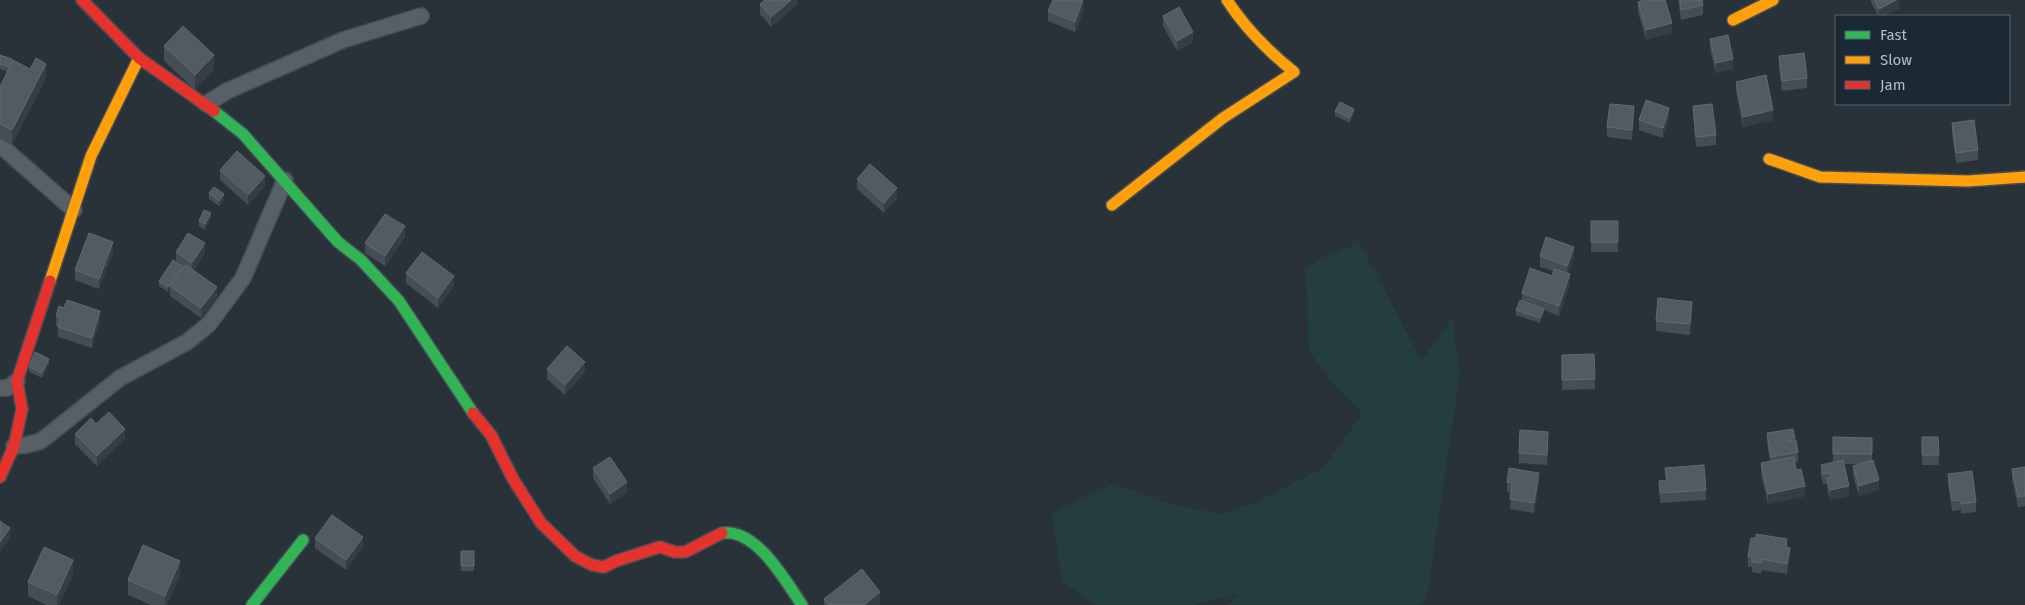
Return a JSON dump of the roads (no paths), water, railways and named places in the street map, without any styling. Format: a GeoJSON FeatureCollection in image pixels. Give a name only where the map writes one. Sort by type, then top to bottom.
{"type":"FeatureCollection","features":[{"type":"Feature","properties":{"kind":"street"},"geometry":{"type":"LineString","coordinates":[[82,0],[139,58],[206,104],[243,134],[338,242],[361,260],[399,301],[460,397],[491,435],[513,479],[541,523],[575,556],[592,565],[604,567],[616,561],[660,547],[675,552],[685,552],[723,532],[739,533],[752,541],[781,574],[802,605]]}},
{"type":"Feature","properties":{"kind":"street"},"geometry":{"type":"LineString","coordinates":[[1112,205],[1222,117],[1294,72],[1262,46],[1233,11],[1227,0]]}},
{"type":"Feature","properties":{"kind":"street"},"geometry":{"type":"LineString","coordinates":[[1733,20],[1773,0]]}},
{"type":"Feature","properties":{"kind":"street"},"geometry":{"type":"LineString","coordinates":[[206,104],[226,91],[343,40],[422,16]]}},
{"type":"Feature","properties":{"kind":"street"},"geometry":{"type":"LineString","coordinates":[[0,477],[14,446],[22,409],[17,381],[91,156],[139,58]]}},
{"type":"Feature","properties":{"kind":"street"},"geometry":{"type":"LineString","coordinates":[[0,145],[74,210]]}},
{"type":"Feature","properties":{"kind":"street"},"geometry":{"type":"LineString","coordinates":[[1769,159],[1820,177],[1855,180],[1901,178],[1968,181],[2025,178]]}},
{"type":"Feature","properties":{"kind":"street"},"geometry":{"type":"LineString","coordinates":[[14,446],[41,441],[120,378],[187,342],[209,324],[243,278],[285,180]]}},
{"type":"Feature","properties":{"kind":"street"},"geometry":{"type":"LineString","coordinates":[[0,388],[7,388],[17,381]]}},
{"type":"Feature","properties":{"kind":"street"},"geometry":{"type":"LineString","coordinates":[[252,605],[303,540]]}}]}
